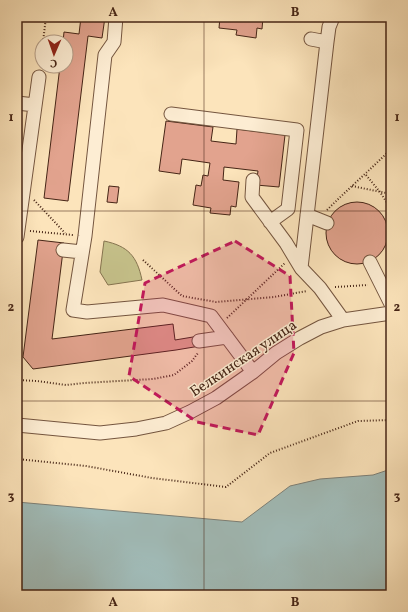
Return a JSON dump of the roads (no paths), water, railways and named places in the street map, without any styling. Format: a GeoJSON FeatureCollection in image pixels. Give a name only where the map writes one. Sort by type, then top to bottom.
{"type":"FeatureCollection","features":[{"type":"Feature","properties":{"kind":"street"},"geometry":{"type":"LineString","coordinates":[[116,17],[114,42],[105,55],[85,236],[73,310],[87,312],[163,306],[211,316],[253,372]]}},
{"type":"Feature","properties":{"kind":"street"},"geometry":{"type":"LineString","coordinates":[[301,268],[317,219],[327,42],[329,27],[334,17]]}},
{"type":"Feature","properties":{"kind":"street"},"geometry":{"type":"LineString","coordinates":[[311,39],[327,42]]}},
{"type":"Feature","properties":{"kind":"street"},"geometry":{"type":"LineString","coordinates":[[18,233],[23,193],[22,172],[39,77]]}},
{"type":"Feature","properties":{"kind":"street"},"geometry":{"type":"LineString","coordinates":[[17,103],[35,105]]}},
{"type":"Feature","properties":{"kind":"street"},"geometry":{"type":"LineString","coordinates":[[171,114],[297,130],[288,209],[270,222]]}},
{"type":"Feature","properties":{"kind":"street"},"geometry":{"type":"LineString","coordinates":[[253,180],[252,197],[301,268],[320,288],[343,320]]}},
{"type":"Feature","properties":{"kind":"street"},"geometry":{"type":"LineString","coordinates":[[63,250],[82,252]]}},
{"type":"Feature","properties":{"kind":"street"},"geometry":{"type":"LineString","coordinates":[[370,262],[391,304]]}},
{"type":"Feature","properties":{"kind":"street","name":"Белкинская улица"},"geometry":{"type":"LineString","coordinates":[[17,424],[100,433],[136,429],[166,423],[216,398],[253,372],[276,353],[321,327],[343,320],[391,313]]}},
{"type":"Feature","properties":{"kind":"street"},"geometry":{"type":"LineString","coordinates":[[204,340],[223,332]]}},
{"type":"Feature","properties":{"kind":"water"},"geometry":{"type":"Polygon","coordinates":[[[391,469],[391,595],[26,595],[17,593],[17,502],[242,522],[290,486],[320,479],[373,475],[391,469]]]}}]}
